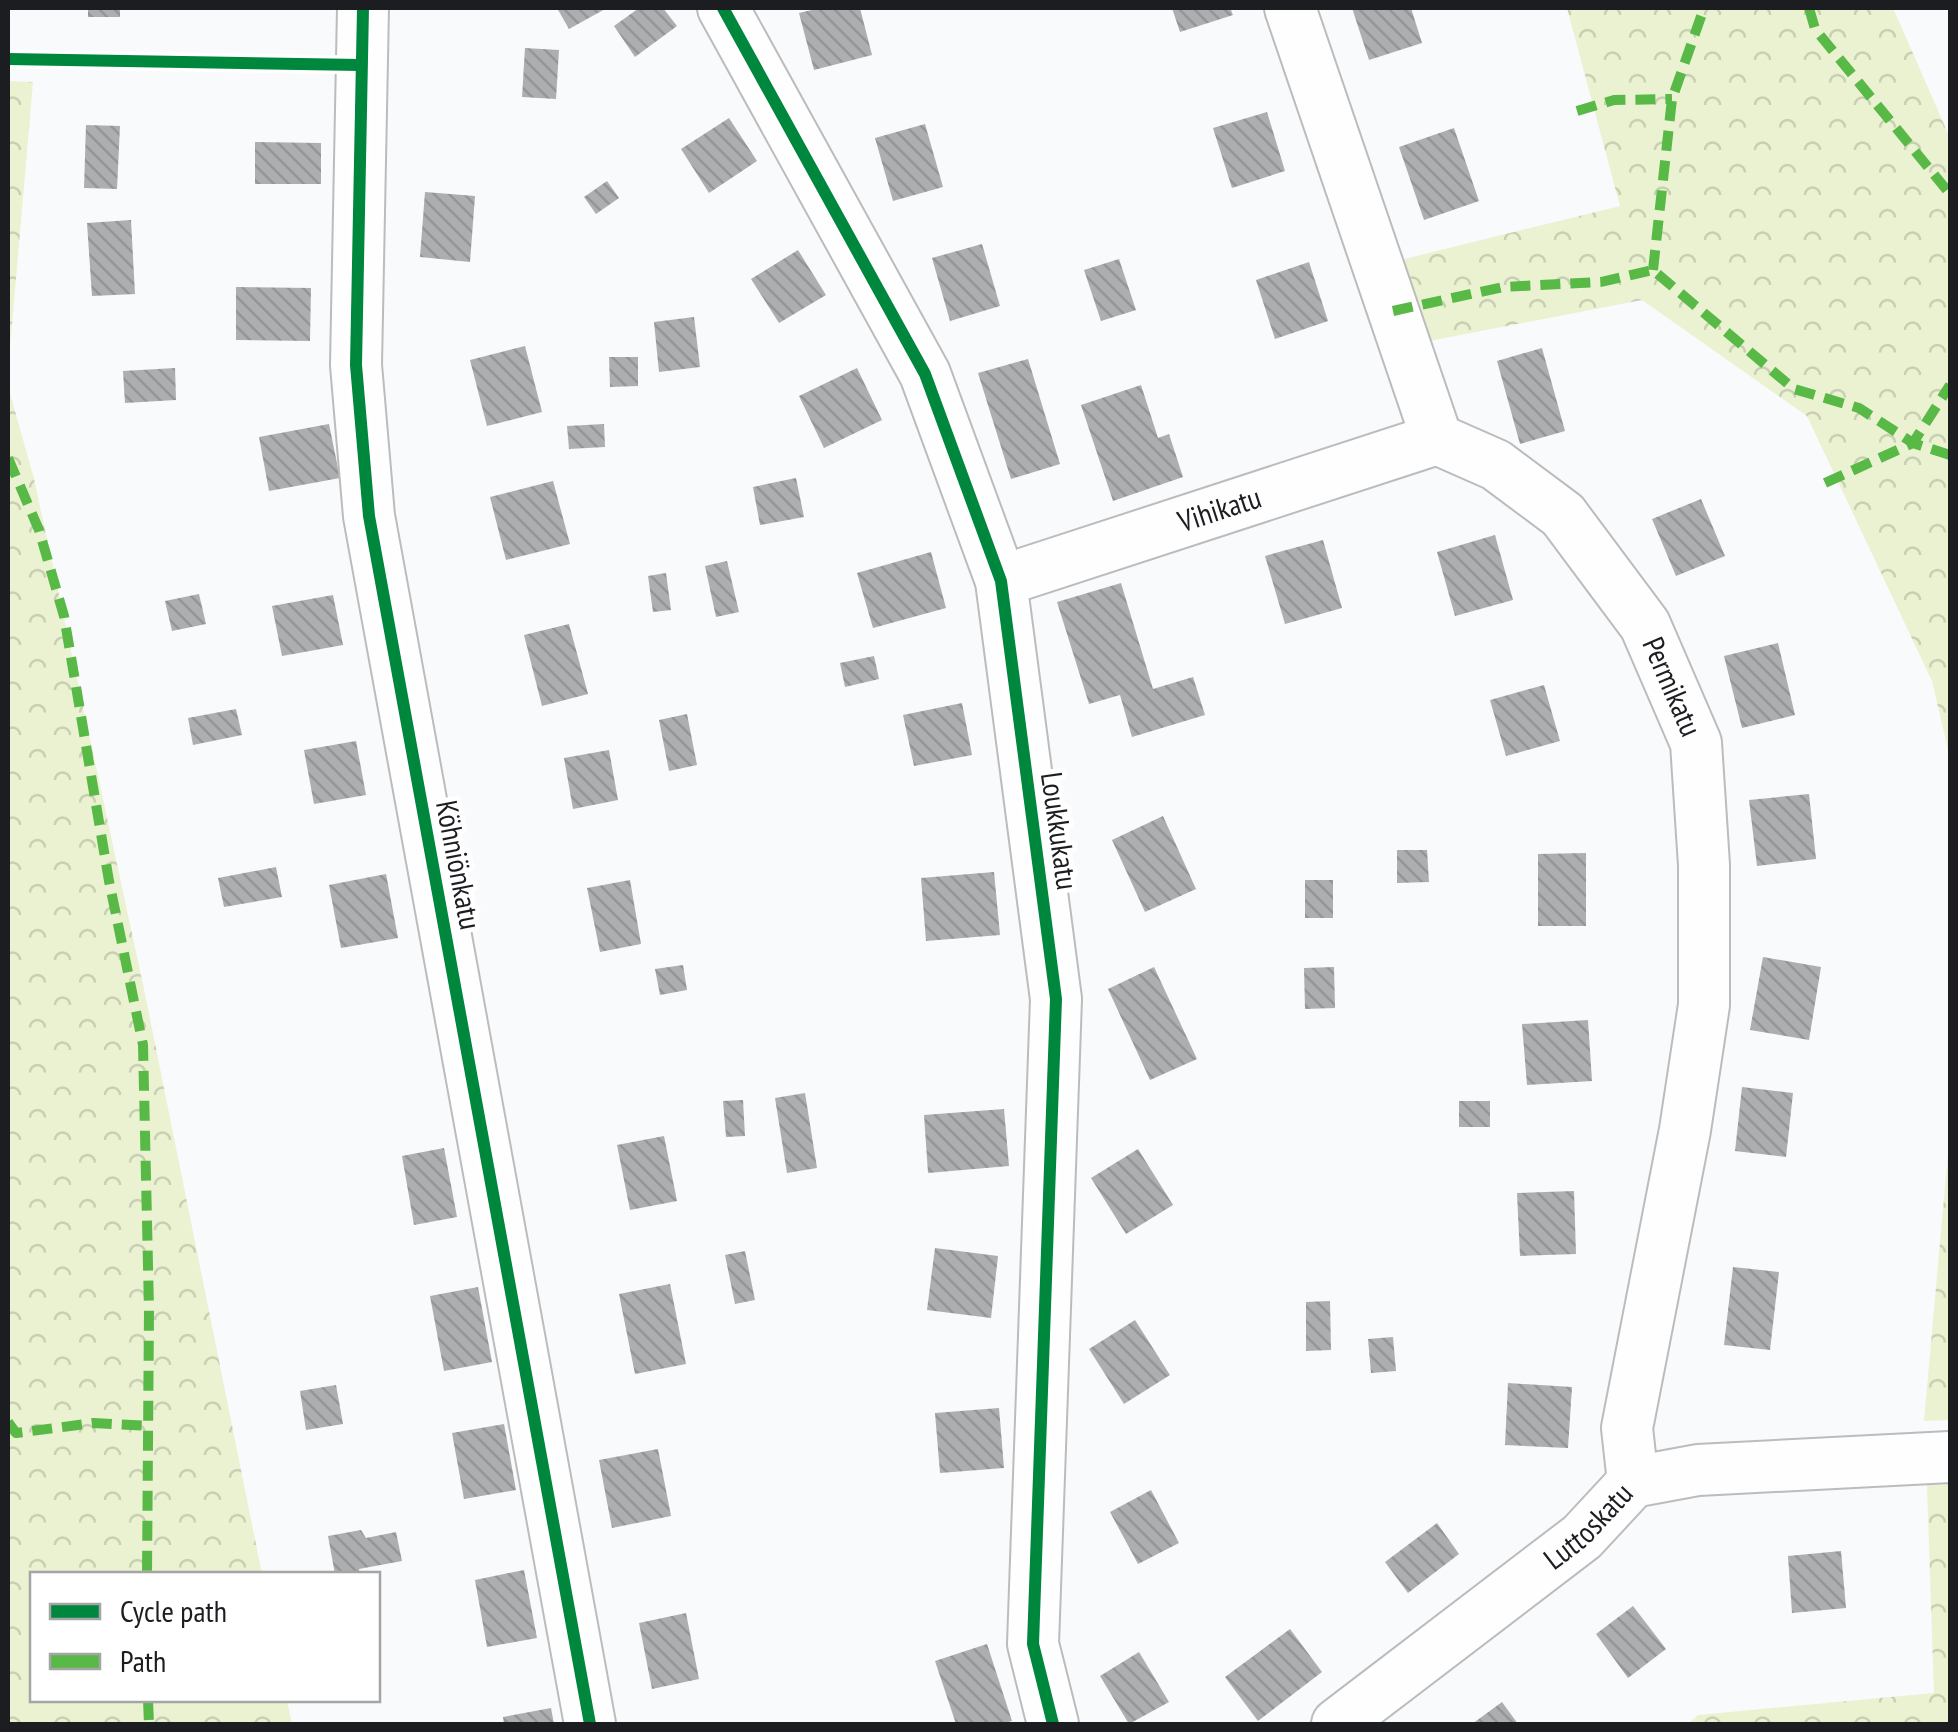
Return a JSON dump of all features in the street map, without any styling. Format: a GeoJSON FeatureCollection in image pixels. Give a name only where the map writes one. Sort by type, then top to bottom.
{"type":"FeatureCollection","features":[{"type":"Feature","properties":{"kind":"street","name":"Köhniönkatu"},"geometry":{"type":"LineString","coordinates":[[363,8],[356,347],[369,516],[590,1724]]}},
{"type":"Feature","properties":{"kind":"street","name":"Loukkukatu"},"geometry":{"type":"LineString","coordinates":[[724,8],[924,374],[1001,581],[1056,998],[1033,1644],[1052,1724]]}},
{"type":"Feature","properties":{"kind":"street"},"geometry":{"type":"LineString","coordinates":[[1290,8],[1437,439]]}},
{"type":"Feature","properties":{"kind":"street","name":"Vihikatu"},"geometry":{"type":"LineString","coordinates":[[1001,581],[1437,439]]}},
{"type":"Feature","properties":{"kind":"street","name":"Permikatu"},"geometry":{"type":"LineString","coordinates":[[1437,439],[1496,465],[1563,515],[1645,626],[1696,743],[1704,865],[1704,1006],[1685,1130],[1627,1428],[1633,1482]]}},
{"type":"Feature","properties":{"kind":"street","name":"Luttoskatu"},"geometry":{"type":"LineString","coordinates":[[1337,1724],[1582,1536],[1633,1482],[1698,1470],[1950,1457]]}},
{"type":"Feature","properties":{"kind":"green space"},"geometry":{"type":"Polygon","coordinates":[[[1567,8],[1893,8],[1950,138],[1950,758],[1932,681],[1807,416],[1642,300],[1419,343],[1392,262],[1620,206],[1567,8]]]}},
{"type":"Feature","properties":{"kind":"green space"},"geometry":{"type":"Polygon","coordinates":[[[8,81],[33,82],[8,371],[8,81]]]}},
{"type":"Feature","properties":{"kind":"green space"},"geometry":{"type":"Polygon","coordinates":[[[8,386],[34,479],[145,994],[262,1572],[30,1572],[30,1702],[287,1702],[292,1724],[8,1724],[8,386]]]}},
{"type":"Feature","properties":{"kind":"green space"},"geometry":{"type":"Polygon","coordinates":[[[1950,1131],[1950,1420],[1924,1421],[1950,1131]]]}},
{"type":"Feature","properties":{"kind":"green space"},"geometry":{"type":"Polygon","coordinates":[[[1950,1484],[1950,1724],[1688,1724],[1698,1715],[1934,1693],[1927,1485],[1950,1484]]]}},
{"type":"Feature","properties":{"kind":"building"},"geometry":{"type":"Polygon","coordinates":[[[88,8],[120,8],[120,17],[88,17],[88,8]]]}},
{"type":"Feature","properties":{"kind":"building"},"geometry":{"type":"Polygon","coordinates":[[[557,8],[607,8],[569,29],[557,8]]]}},
{"type":"Feature","properties":{"kind":"building"},"geometry":{"type":"Polygon","coordinates":[[[639,8],[663,8],[677,26],[635,57],[614,26],[639,8]]]}},
{"type":"Feature","properties":{"kind":"building"},"geometry":{"type":"Polygon","coordinates":[[[820,8],[860,8],[872,55],[814,70],[799,13],[820,8]]]}},
{"type":"Feature","properties":{"kind":"building"},"geometry":{"type":"Polygon","coordinates":[[[1172,8],[1230,8],[1233,15],[1180,32],[1172,8]]]}},
{"type":"Feature","properties":{"kind":"building"},"geometry":{"type":"Polygon","coordinates":[[[1352,8],[1411,8],[1422,43],[1369,60],[1352,8]]]}},
{"type":"Feature","properties":{"kind":"building"},"geometry":{"type":"Polygon","coordinates":[[[525,48],[559,50],[556,99],[522,97],[525,48]]]}},
{"type":"Feature","properties":{"kind":"building"},"geometry":{"type":"Polygon","coordinates":[[[1267,112],[1285,171],[1232,188],[1213,128],[1267,112]]]}},
{"type":"Feature","properties":{"kind":"building"},"geometry":{"type":"Polygon","coordinates":[[[729,118],[757,161],[709,193],[681,149],[729,118]]]}},
{"type":"Feature","properties":{"kind":"building"},"geometry":{"type":"Polygon","coordinates":[[[925,124],[943,187],[893,201],[875,138],[925,124]]]}},
{"type":"Feature","properties":{"kind":"building"},"geometry":{"type":"Polygon","coordinates":[[[86,125],[120,126],[117,189],[84,188],[86,125]]]}},
{"type":"Feature","properties":{"kind":"building"},"geometry":{"type":"Polygon","coordinates":[[[1454,128],[1479,201],[1424,220],[1399,147],[1454,128]]]}},
{"type":"Feature","properties":{"kind":"building"},"geometry":{"type":"Polygon","coordinates":[[[255,142],[321,143],[321,184],[255,184],[255,142]]]}},
{"type":"Feature","properties":{"kind":"building"},"geometry":{"type":"Polygon","coordinates":[[[607,181],[619,198],[596,214],[584,197],[607,181]]]}},
{"type":"Feature","properties":{"kind":"building"},"geometry":{"type":"Polygon","coordinates":[[[425,192],[475,196],[470,262],[420,257],[425,192]]]}},
{"type":"Feature","properties":{"kind":"building"},"geometry":{"type":"Polygon","coordinates":[[[131,220],[135,294],[92,296],[87,223],[131,220]]]}},
{"type":"Feature","properties":{"kind":"building"},"geometry":{"type":"Polygon","coordinates":[[[982,244],[1000,306],[950,321],[932,258],[982,244]]]}},
{"type":"Feature","properties":{"kind":"building"},"geometry":{"type":"Polygon","coordinates":[[[798,250],[826,295],[779,323],[751,279],[798,250]]]}},
{"type":"Feature","properties":{"kind":"building"},"geometry":{"type":"Polygon","coordinates":[[[1119,259],[1136,310],[1101,321],[1084,270],[1119,259]]]}},
{"type":"Feature","properties":{"kind":"building"},"geometry":{"type":"Polygon","coordinates":[[[1309,262],[1328,321],[1275,339],[1256,280],[1309,262]]]}},
{"type":"Feature","properties":{"kind":"building"},"geometry":{"type":"Polygon","coordinates":[[[236,287],[311,288],[310,341],[236,340],[236,287]]]}},
{"type":"Feature","properties":{"kind":"building"},"geometry":{"type":"Polygon","coordinates":[[[694,317],[700,367],[659,372],[654,322],[694,317]]]}},
{"type":"Feature","properties":{"kind":"building"},"geometry":{"type":"Polygon","coordinates":[[[525,346],[542,412],[487,426],[470,360],[525,346]]]}},
{"type":"Feature","properties":{"kind":"building"},"geometry":{"type":"Polygon","coordinates":[[[1542,348],[1565,431],[1520,444],[1497,361],[1542,348]]]}},
{"type":"Feature","properties":{"kind":"building"},"geometry":{"type":"Polygon","coordinates":[[[609,357],[638,357],[638,386],[610,387],[609,357]]]}},
{"type":"Feature","properties":{"kind":"building"},"geometry":{"type":"Polygon","coordinates":[[[1028,359],[1060,464],[1011,479],[978,373],[1028,359]]]}},
{"type":"Feature","properties":{"kind":"building"},"geometry":{"type":"Polygon","coordinates":[[[175,368],[176,400],[125,403],[123,371],[175,368]]]}},
{"type":"Feature","properties":{"kind":"building"},"geometry":{"type":"Polygon","coordinates":[[[857,368],[882,420],[824,448],[799,396],[857,368]]]}},
{"type":"Feature","properties":{"kind":"building"},"geometry":{"type":"Polygon","coordinates":[[[1141,385],[1158,438],[1169,434],[1183,477],[1113,501],[1081,405],[1141,385]]]}},
{"type":"Feature","properties":{"kind":"building"},"geometry":{"type":"Polygon","coordinates":[[[329,424],[340,478],[269,491],[259,437],[329,424]]]}},
{"type":"Feature","properties":{"kind":"building"},"geometry":{"type":"Polygon","coordinates":[[[604,424],[605,447],[569,449],[567,426],[604,424]]]}},
{"type":"Feature","properties":{"kind":"building"},"geometry":{"type":"Polygon","coordinates":[[[796,478],[804,517],[760,525],[753,487],[796,478]]]}},
{"type":"Feature","properties":{"kind":"building"},"geometry":{"type":"Polygon","coordinates":[[[553,481],[570,544],[506,560],[490,497],[553,481]]]}},
{"type":"Feature","properties":{"kind":"building"},"geometry":{"type":"Polygon","coordinates":[[[1701,499],[1725,556],[1676,576],[1652,519],[1701,499]]]}},
{"type":"Feature","properties":{"kind":"building"},"geometry":{"type":"Polygon","coordinates":[[[1495,535],[1513,600],[1455,616],[1437,552],[1495,535]]]}},
{"type":"Feature","properties":{"kind":"building"},"geometry":{"type":"Polygon","coordinates":[[[1323,540],[1342,608],[1285,624],[1265,556],[1323,540]]]}},
{"type":"Feature","properties":{"kind":"building"},"geometry":{"type":"Polygon","coordinates":[[[931,552],[946,608],[873,628],[857,573],[931,552]]]}},
{"type":"Feature","properties":{"kind":"building"},"geometry":{"type":"Polygon","coordinates":[[[727,561],[739,612],[716,617],[705,566],[727,561]]]}},
{"type":"Feature","properties":{"kind":"building"},"geometry":{"type":"Polygon","coordinates":[[[666,573],[671,610],[653,612],[648,576],[666,573]]]}},
{"type":"Feature","properties":{"kind":"building"},"geometry":{"type":"Polygon","coordinates":[[[1121,583],[1153,689],[1193,677],[1205,715],[1132,737],[1120,695],[1089,704],[1057,602],[1121,583]]]}},
{"type":"Feature","properties":{"kind":"building"},"geometry":{"type":"Polygon","coordinates":[[[199,594],[206,624],[172,631],[165,601],[199,594]]]}},
{"type":"Feature","properties":{"kind":"building"},"geometry":{"type":"Polygon","coordinates":[[[333,595],[343,645],[282,656],[272,606],[333,595]]]}},
{"type":"Feature","properties":{"kind":"building"},"geometry":{"type":"Polygon","coordinates":[[[569,624],[588,694],[542,706],[524,635],[569,624]]]}},
{"type":"Feature","properties":{"kind":"building"},"geometry":{"type":"Polygon","coordinates":[[[1778,643],[1795,715],[1742,728],[1724,656],[1778,643]]]}},
{"type":"Feature","properties":{"kind":"building"},"geometry":{"type":"Polygon","coordinates":[[[874,656],[879,679],[845,687],[840,663],[874,656]]]}},
{"type":"Feature","properties":{"kind":"building"},"geometry":{"type":"Polygon","coordinates":[[[1544,685],[1560,741],[1506,756],[1490,700],[1544,685]]]}},
{"type":"Feature","properties":{"kind":"building"},"geometry":{"type":"Polygon","coordinates":[[[962,703],[972,755],[914,766],[903,715],[962,703]]]}},
{"type":"Feature","properties":{"kind":"building"},"geometry":{"type":"Polygon","coordinates":[[[236,709],[242,735],[193,745],[188,718],[236,709]]]}},
{"type":"Feature","properties":{"kind":"building"},"geometry":{"type":"Polygon","coordinates":[[[687,714],[697,765],[669,771],[659,720],[687,714]]]}},
{"type":"Feature","properties":{"kind":"building"},"geometry":{"type":"Polygon","coordinates":[[[356,741],[366,795],[314,804],[304,750],[356,741]]]}},
{"type":"Feature","properties":{"kind":"building"},"geometry":{"type":"Polygon","coordinates":[[[609,750],[618,800],[573,809],[564,758],[609,750]]]}},
{"type":"Feature","properties":{"kind":"building"},"geometry":{"type":"Polygon","coordinates":[[[1809,794],[1816,859],[1757,866],[1749,800],[1809,794]]]}},
{"type":"Feature","properties":{"kind":"building"},"geometry":{"type":"Polygon","coordinates":[[[1163,816],[1196,889],[1145,912],[1112,840],[1163,816]]]}},
{"type":"Feature","properties":{"kind":"building"},"geometry":{"type":"Polygon","coordinates":[[[1397,850],[1427,850],[1429,882],[1397,883],[1397,850]]]}},
{"type":"Feature","properties":{"kind":"building"},"geometry":{"type":"Polygon","coordinates":[[[1586,853],[1586,926],[1538,926],[1538,854],[1586,853]]]}},
{"type":"Feature","properties":{"kind":"building"},"geometry":{"type":"Polygon","coordinates":[[[276,867],[282,897],[224,907],[218,878],[276,867]]]}},
{"type":"Feature","properties":{"kind":"building"},"geometry":{"type":"Polygon","coordinates":[[[994,872],[1000,935],[926,941],[921,878],[994,872]]]}},
{"type":"Feature","properties":{"kind":"building"},"geometry":{"type":"Polygon","coordinates":[[[386,874],[398,938],[341,948],[329,885],[386,874]]]}},
{"type":"Feature","properties":{"kind":"building"},"geometry":{"type":"Polygon","coordinates":[[[630,880],[641,944],[600,952],[587,888],[630,880]]]}},
{"type":"Feature","properties":{"kind":"building"},"geometry":{"type":"Polygon","coordinates":[[[1305,880],[1333,880],[1333,918],[1305,918],[1305,880]]]}},
{"type":"Feature","properties":{"kind":"building"},"geometry":{"type":"Polygon","coordinates":[[[1763,957],[1821,967],[1809,1040],[1750,1030],[1763,957]]]}},
{"type":"Feature","properties":{"kind":"building"},"geometry":{"type":"Polygon","coordinates":[[[683,965],[687,990],[660,995],[655,969],[683,965]]]}},
{"type":"Feature","properties":{"kind":"building"},"geometry":{"type":"Polygon","coordinates":[[[1154,967],[1197,1059],[1150,1080],[1108,989],[1154,967]]]}},
{"type":"Feature","properties":{"kind":"building"},"geometry":{"type":"Polygon","coordinates":[[[1334,967],[1335,1008],[1305,1009],[1304,968],[1334,967]]]}},
{"type":"Feature","properties":{"kind":"building"},"geometry":{"type":"Polygon","coordinates":[[[1588,1020],[1592,1081],[1527,1085],[1522,1024],[1588,1020]]]}},
{"type":"Feature","properties":{"kind":"building"},"geometry":{"type":"Polygon","coordinates":[[[1742,1087],[1793,1093],[1786,1157],[1735,1151],[1742,1087]]]}},
{"type":"Feature","properties":{"kind":"building"},"geometry":{"type":"Polygon","coordinates":[[[805,1093],[817,1168],[787,1173],[775,1098],[805,1093]]]}},
{"type":"Feature","properties":{"kind":"building"},"geometry":{"type":"Polygon","coordinates":[[[743,1100],[745,1136],[726,1137],[723,1101],[743,1100]]]}},
{"type":"Feature","properties":{"kind":"building"},"geometry":{"type":"Polygon","coordinates":[[[1459,1101],[1490,1101],[1490,1127],[1459,1127],[1459,1101]]]}},
{"type":"Feature","properties":{"kind":"building"},"geometry":{"type":"Polygon","coordinates":[[[1004,1109],[1009,1166],[928,1173],[924,1115],[1004,1109]]]}},
{"type":"Feature","properties":{"kind":"building"},"geometry":{"type":"Polygon","coordinates":[[[664,1136],[677,1201],[630,1210],[617,1145],[664,1136]]]}},
{"type":"Feature","properties":{"kind":"building"},"geometry":{"type":"Polygon","coordinates":[[[444,1148],[457,1217],[414,1225],[402,1156],[444,1148]]]}},
{"type":"Feature","properties":{"kind":"building"},"geometry":{"type":"Polygon","coordinates":[[[1138,1149],[1173,1205],[1126,1234],[1091,1178],[1138,1149]]]}},
{"type":"Feature","properties":{"kind":"building"},"geometry":{"type":"Polygon","coordinates":[[[1574,1191],[1576,1254],[1520,1256],[1517,1193],[1574,1191]]]}},
{"type":"Feature","properties":{"kind":"building"},"geometry":{"type":"Polygon","coordinates":[[[935,1248],[998,1256],[991,1318],[927,1310],[935,1248]]]}},
{"type":"Feature","properties":{"kind":"building"},"geometry":{"type":"Polygon","coordinates":[[[745,1251],[755,1300],[735,1304],[725,1255],[745,1251]]]}},
{"type":"Feature","properties":{"kind":"building"},"geometry":{"type":"Polygon","coordinates":[[[1733,1267],[1779,1272],[1770,1350],[1724,1345],[1733,1267]]]}},
{"type":"Feature","properties":{"kind":"building"},"geometry":{"type":"Polygon","coordinates":[[[670,1284],[686,1364],[635,1374],[619,1294],[670,1284]]]}},
{"type":"Feature","properties":{"kind":"building"},"geometry":{"type":"Polygon","coordinates":[[[478,1287],[492,1362],[444,1371],[430,1296],[478,1287]]]}},
{"type":"Feature","properties":{"kind":"building"},"geometry":{"type":"Polygon","coordinates":[[[1330,1301],[1331,1350],[1306,1351],[1306,1302],[1330,1301]]]}},
{"type":"Feature","properties":{"kind":"building"},"geometry":{"type":"Polygon","coordinates":[[[1135,1320],[1170,1375],[1124,1404],[1089,1349],[1135,1320]]]}},
{"type":"Feature","properties":{"kind":"building"},"geometry":{"type":"Polygon","coordinates":[[[1393,1337],[1396,1371],[1371,1373],[1368,1339],[1393,1337]]]}},
{"type":"Feature","properties":{"kind":"building"},"geometry":{"type":"Polygon","coordinates":[[[1508,1383],[1572,1387],[1568,1448],[1505,1445],[1508,1383]]]}},
{"type":"Feature","properties":{"kind":"building"},"geometry":{"type":"Polygon","coordinates":[[[336,1385],[343,1424],[306,1430],[300,1391],[336,1385]]]}},
{"type":"Feature","properties":{"kind":"building"},"geometry":{"type":"Polygon","coordinates":[[[999,1408],[1004,1468],[940,1473],[935,1413],[999,1408]]]}},
{"type":"Feature","properties":{"kind":"building"},"geometry":{"type":"Polygon","coordinates":[[[504,1424],[516,1490],[464,1499],[452,1433],[504,1424]]]}},
{"type":"Feature","properties":{"kind":"building"},"geometry":{"type":"Polygon","coordinates":[[[658,1449],[671,1516],[612,1528],[599,1460],[658,1449]]]}},
{"type":"Feature","properties":{"kind":"building"},"geometry":{"type":"Polygon","coordinates":[[[1151,1490],[1179,1543],[1138,1564],[1110,1512],[1151,1490]]]}},
{"type":"Feature","properties":{"kind":"building"},"geometry":{"type":"Polygon","coordinates":[[[1437,1523],[1459,1554],[1408,1593],[1385,1562],[1437,1523]]]}},
{"type":"Feature","properties":{"kind":"building"},"geometry":{"type":"Polygon","coordinates":[[[361,1530],[366,1538],[396,1532],[402,1561],[359,1569],[360,1572],[335,1572],[328,1536],[361,1530]]]}},
{"type":"Feature","properties":{"kind":"building"},"geometry":{"type":"Polygon","coordinates":[[[1841,1551],[1846,1608],[1792,1613],[1788,1556],[1841,1551]]]}},
{"type":"Feature","properties":{"kind":"building"},"geometry":{"type":"Polygon","coordinates":[[[524,1570],[537,1638],[487,1647],[475,1580],[524,1570]]]}},
{"type":"Feature","properties":{"kind":"building"},"geometry":{"type":"Polygon","coordinates":[[[1633,1606],[1666,1649],[1628,1678],[1596,1634],[1633,1606]]]}},
{"type":"Feature","properties":{"kind":"building"},"geometry":{"type":"Polygon","coordinates":[[[686,1613],[699,1679],[652,1689],[639,1623],[686,1613]]]}},
{"type":"Feature","properties":{"kind":"building"},"geometry":{"type":"Polygon","coordinates":[[[1290,1629],[1322,1672],[1258,1721],[1225,1677],[1290,1629]]]}},
{"type":"Feature","properties":{"kind":"building"},"geometry":{"type":"Polygon","coordinates":[[[987,1644],[1012,1721],[956,1724],[935,1661],[987,1644]]]}},
{"type":"Feature","properties":{"kind":"building"},"geometry":{"type":"Polygon","coordinates":[[[1139,1652],[1169,1702],[1129,1724],[1100,1676],[1139,1652]]]}},
{"type":"Feature","properties":{"kind":"building"},"geometry":{"type":"Polygon","coordinates":[[[1502,1702],[1518,1724],[1472,1724],[1502,1702]]]}},
{"type":"Feature","properties":{"kind":"building"},"geometry":{"type":"Polygon","coordinates":[[[551,1708],[554,1724],[504,1724],[503,1717],[551,1708]]]}},
{"type":"Feature","properties":{"kind":"marked path"},"geometry":{"type":"LineString","coordinates":[[1653,270],[1672,99],[1704,8]]}},
{"type":"Feature","properties":{"kind":"marked path"},"geometry":{"type":"LineString","coordinates":[[1809,8],[1815,29],[1950,194]]}},
{"type":"Feature","properties":{"kind":"marked path"},"geometry":{"type":"LineString","coordinates":[[1577,111],[1614,100],[1672,99]]}},
{"type":"Feature","properties":{"kind":"marked path"},"geometry":{"type":"LineString","coordinates":[[1393,311],[1503,287],[1601,282],[1653,270],[1794,389],[1859,408],[1913,443],[1950,455]]}},
{"type":"Feature","properties":{"kind":"marked path"},"geometry":{"type":"LineString","coordinates":[[1825,483],[1913,443],[1950,385]]}},
{"type":"Feature","properties":{"kind":"marked path"},"geometry":{"type":"LineString","coordinates":[[8,458],[39,530],[64,616],[109,881],[143,1045],[149,1310],[147,1572]]}},
{"type":"Feature","properties":{"kind":"marked path"},"geometry":{"type":"LineString","coordinates":[[8,1422],[16,1433],[94,1423],[149,1426]]}},
{"type":"Feature","properties":{"kind":"marked path"},"geometry":{"type":"LineString","coordinates":[[148,1702],[149,1724]]}},
{"type":"Feature","properties":{"kind":"cycle path"},"geometry":{"type":"LineString","coordinates":[[363,8],[356,365],[369,516],[590,1724]]}},
{"type":"Feature","properties":{"kind":"cycle path"},"geometry":{"type":"LineString","coordinates":[[723,8],[925,374],[1001,581],[1056,999],[1033,1644],[1053,1724]]}},
{"type":"Feature","properties":{"kind":"cycle path"},"geometry":{"type":"LineString","coordinates":[[8,59],[360,65]]}}]}
